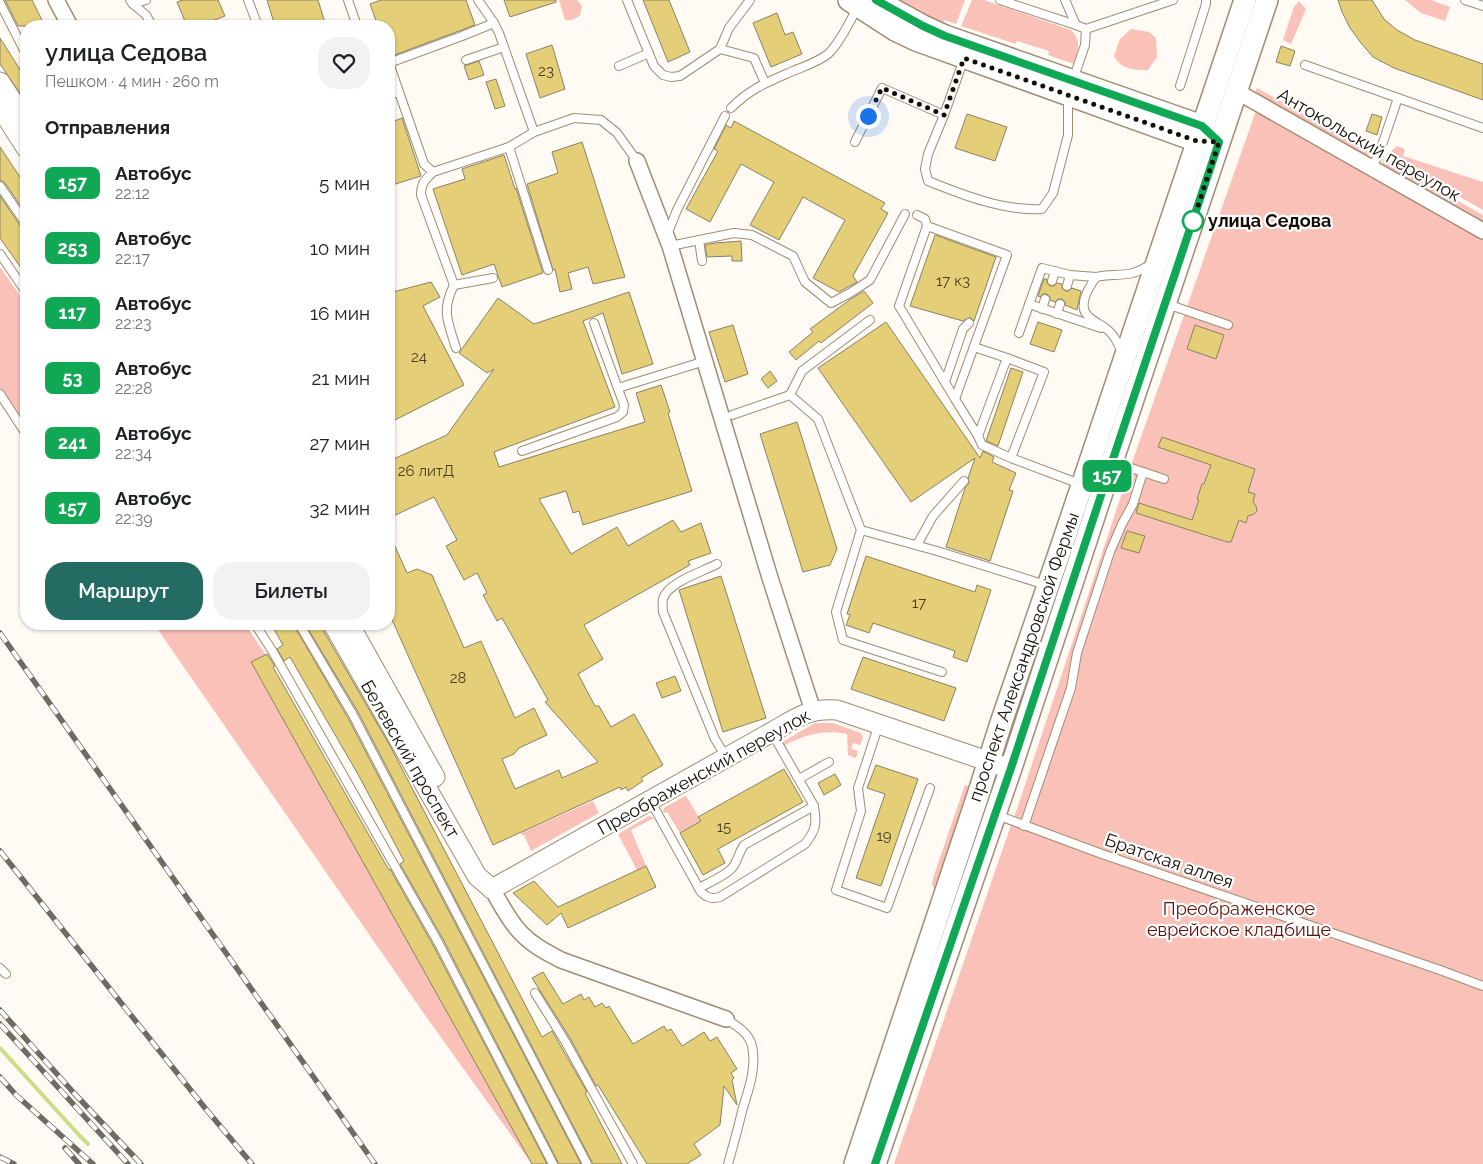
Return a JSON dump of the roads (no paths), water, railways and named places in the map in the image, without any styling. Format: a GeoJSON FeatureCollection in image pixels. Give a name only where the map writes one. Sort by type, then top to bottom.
{"type":"FeatureCollection","features":[{"type":"Feature","properties":{"kind":"main road","name":"проспект Александровской Фермы"},"geometry":{"type":"LineString","coordinates":[[891,1090],[989,761],[1245,0]]}},
{"type":"Feature","properties":{"kind":"main road","name":"проспект Александровской Фермы"},"geometry":{"type":"LineString","coordinates":[[891,1090],[1005,818],[1011,768],[1266,0]]}},
{"type":"Feature","properties":{"kind":"main road"},"geometry":{"type":"LineString","coordinates":[[861,2],[902,33],[967,51],[1219,142]]}},
{"type":"Feature","properties":{"kind":"main road"},"geometry":{"type":"LineString","coordinates":[[855,1164],[891,1090]]}},
{"type":"Feature","properties":{"kind":"main road"},"geometry":{"type":"LineString","coordinates":[[875,1164],[891,1090]]}},
{"type":"Feature","properties":{"kind":"street"},"geometry":{"type":"LineString","coordinates":[[56,0],[67,20]]}},
{"type":"Feature","properties":{"kind":"street"},"geometry":{"type":"LineString","coordinates":[[0,82],[20,113]]}},
{"type":"Feature","properties":{"kind":"street","name":"Антокольский переулок"},"geometry":{"type":"LineString","coordinates":[[1236,91],[1483,231]]}},
{"type":"Feature","properties":{"kind":"street"},"geometry":{"type":"LineString","coordinates":[[0,107],[20,139]]}},
{"type":"Feature","properties":{"kind":"street"},"geometry":{"type":"LineString","coordinates":[[637,161],[668,241],[771,581],[813,711]]}},
{"type":"Feature","properties":{"kind":"street","name":"Белевский проспект"},"geometry":{"type":"LineString","coordinates":[[336,630],[477,876],[492,889],[520,932],[544,951],[561,960],[726,1019]]}},
{"type":"Feature","properties":{"kind":"street","name":"Белевский проспект"},"geometry":{"type":"LineString","coordinates":[[352,630],[487,870],[492,889]]}},
{"type":"Feature","properties":{"kind":"street","name":"Преображенский переулок"},"geometry":{"type":"LineString","coordinates":[[492,889],[801,715],[813,711],[824,709],[837,710],[1011,768]]}},
{"type":"Feature","properties":{"kind":"lane"},"geometry":{"type":"LineString","coordinates":[[132,2],[146,0]]}},
{"type":"Feature","properties":{"kind":"lane"},"geometry":{"type":"LineString","coordinates":[[248,0],[256,20]]}},
{"type":"Feature","properties":{"kind":"lane"},"geometry":{"type":"LineString","coordinates":[[348,0],[355,20]]}},
{"type":"Feature","properties":{"kind":"lane"},"geometry":{"type":"LineString","coordinates":[[478,0],[494,23],[534,132]]}},
{"type":"Feature","properties":{"kind":"lane"},"geometry":{"type":"LineString","coordinates":[[627,0],[654,66],[663,74],[671,77],[680,76],[720,49],[729,28],[750,0]]}},
{"type":"Feature","properties":{"kind":"lane"},"geometry":{"type":"LineString","coordinates":[[1000,0],[1086,29],[1171,0]]}},
{"type":"Feature","properties":{"kind":"lane"},"geometry":{"type":"LineString","coordinates":[[1065,0],[1076,25]]}},
{"type":"Feature","properties":{"kind":"lane"},"geometry":{"type":"LineString","coordinates":[[1180,86],[1206,0]]}},
{"type":"Feature","properties":{"kind":"lane"},"geometry":{"type":"LineString","coordinates":[[1465,0],[1483,6]]}},
{"type":"Feature","properties":{"kind":"lane"},"geometry":{"type":"LineString","coordinates":[[132,2],[149,20]]}},
{"type":"Feature","properties":{"kind":"lane"},"geometry":{"type":"LineString","coordinates":[[731,108],[743,96],[765,83],[819,60],[830,52],[861,2]]}},
{"type":"Feature","properties":{"kind":"lane"},"geometry":{"type":"LineString","coordinates":[[0,3],[20,42]]}},
{"type":"Feature","properties":{"kind":"lane"},"geometry":{"type":"LineString","coordinates":[[395,61],[494,23]]}},
{"type":"Feature","properties":{"kind":"lane"},"geometry":{"type":"LineString","coordinates":[[967,51],[928,154],[925,169],[928,181],[950,190],[1003,206],[1042,209],[1053,193],[1068,135],[1071,87],[1085,45],[1086,29]]}},
{"type":"Feature","properties":{"kind":"lane"},"geometry":{"type":"LineString","coordinates":[[466,60],[504,47]]}},
{"type":"Feature","properties":{"kind":"lane"},"geometry":{"type":"LineString","coordinates":[[720,49],[754,58],[765,83]]}},
{"type":"Feature","properties":{"kind":"lane"},"geometry":{"type":"LineString","coordinates":[[619,66],[649,53]]}},
{"type":"Feature","properties":{"kind":"lane"},"geometry":{"type":"LineString","coordinates":[[1305,65],[1483,128]]}},
{"type":"Feature","properties":{"kind":"lane"},"geometry":{"type":"LineString","coordinates":[[395,80],[424,164],[433,172]]}},
{"type":"Feature","properties":{"kind":"lane"},"geometry":{"type":"LineString","coordinates":[[855,142],[882,88],[944,115]]}},
{"type":"Feature","properties":{"kind":"lane"},"geometry":{"type":"LineString","coordinates":[[395,93],[399,92]]}},
{"type":"Feature","properties":{"kind":"lane"},"geometry":{"type":"LineString","coordinates":[[1371,168],[1379,154],[1398,98]]}},
{"type":"Feature","properties":{"kind":"lane"},"geometry":{"type":"LineString","coordinates":[[725,116],[677,210],[668,241],[699,240],[734,233],[752,236],[793,256],[805,282],[831,303],[870,280],[905,214]]}},
{"type":"Feature","properties":{"kind":"lane"},"geometry":{"type":"LineString","coordinates":[[456,348],[446,316],[447,298],[454,285],[421,195],[421,187],[424,181],[433,172],[509,147],[534,132],[574,118],[601,120],[617,133],[637,161]]}},
{"type":"Feature","properties":{"kind":"lane"},"geometry":{"type":"LineString","coordinates":[[509,147],[548,270]]}},
{"type":"Feature","properties":{"kind":"lane"},"geometry":{"type":"LineString","coordinates":[[0,186],[20,215]]}},
{"type":"Feature","properties":{"kind":"lane"},"geometry":{"type":"LineString","coordinates":[[917,215],[925,219],[927,226],[899,306],[982,445],[1082,485]]}},
{"type":"Feature","properties":{"kind":"lane"},"geometry":{"type":"LineString","coordinates":[[927,226],[1007,255],[956,399]]}},
{"type":"Feature","properties":{"kind":"lane"},"geometry":{"type":"LineString","coordinates":[[699,240],[702,261]]}},
{"type":"Feature","properties":{"kind":"lane"},"geometry":{"type":"LineString","coordinates":[[0,254],[20,283]]}},
{"type":"Feature","properties":{"kind":"lane"},"geometry":{"type":"LineString","coordinates":[[1019,333],[1042,268],[1070,275],[1096,277],[1130,274],[1152,264],[1159,257]]}},
{"type":"Feature","properties":{"kind":"lane"},"geometry":{"type":"LineString","coordinates":[[1052,281],[1056,272]]}},
{"type":"Feature","properties":{"kind":"lane"},"geometry":{"type":"LineString","coordinates":[[1066,286],[1070,275]]}},
{"type":"Feature","properties":{"kind":"lane"},"geometry":{"type":"LineString","coordinates":[[1096,277],[1085,298],[1084,308],[1087,315],[1109,331],[1117,342],[1122,352],[1123,363]]}},
{"type":"Feature","properties":{"kind":"lane"},"geometry":{"type":"LineString","coordinates":[[454,285],[493,278]]}},
{"type":"Feature","properties":{"kind":"lane"},"geometry":{"type":"LineString","coordinates":[[1042,309],[1046,299]]}},
{"type":"Feature","properties":{"kind":"lane"},"geometry":{"type":"LineString","coordinates":[[1165,303],[1228,325]]}},
{"type":"Feature","properties":{"kind":"lane"},"geometry":{"type":"LineString","coordinates":[[1029,304],[1109,331]]}},
{"type":"Feature","properties":{"kind":"lane"},"geometry":{"type":"LineString","coordinates":[[1057,314],[1060,304]]}},
{"type":"Feature","properties":{"kind":"lane"},"geometry":{"type":"LineString","coordinates":[[732,414],[790,395],[802,371],[870,320]]}},
{"type":"Feature","properties":{"kind":"lane"},"geometry":{"type":"LineString","coordinates":[[522,451],[617,417],[623,412],[624,405],[594,323]]}},
{"type":"Feature","properties":{"kind":"lane"},"geometry":{"type":"LineString","coordinates":[[945,382],[965,324]]}},
{"type":"Feature","properties":{"kind":"lane"},"geometry":{"type":"LineString","coordinates":[[974,347],[1044,372],[1011,458]]}},
{"type":"Feature","properties":{"kind":"lane"},"geometry":{"type":"LineString","coordinates":[[978,436],[1007,358]]}},
{"type":"Feature","properties":{"kind":"lane"},"geometry":{"type":"LineString","coordinates":[[618,388],[705,361]]}},
{"type":"Feature","properties":{"kind":"lane"},"geometry":{"type":"LineString","coordinates":[[0,394],[20,425]]}},
{"type":"Feature","properties":{"kind":"lane"},"geometry":{"type":"LineString","coordinates":[[790,395],[818,419],[862,530],[836,612],[843,640],[942,672]]}},
{"type":"Feature","properties":{"kind":"lane"},"geometry":{"type":"LineString","coordinates":[[1112,462],[1164,478]]}},
{"type":"Feature","properties":{"kind":"lane"},"geometry":{"type":"LineString","coordinates":[[1024,826],[1072,688],[1077,653],[1110,552],[1133,504],[1143,472]]}},
{"type":"Feature","properties":{"kind":"lane"},"geometry":{"type":"LineString","coordinates":[[917,545],[933,516],[964,481]]}},
{"type":"Feature","properties":{"kind":"lane"},"geometry":{"type":"LineString","coordinates":[[862,530],[1048,586]]}},
{"type":"Feature","properties":{"kind":"lane"},"geometry":{"type":"LineString","coordinates":[[717,564],[674,585],[663,600],[663,612],[715,739],[726,757]]}},
{"type":"Feature","properties":{"kind":"lane"},"geometry":{"type":"LineString","coordinates":[[259,630],[438,942],[553,1164]]}},
{"type":"Feature","properties":{"kind":"lane"},"geometry":{"type":"LineString","coordinates":[[302,630],[357,724],[587,1164]]}},
{"type":"Feature","properties":{"kind":"lane"},"geometry":{"type":"LineString","coordinates":[[879,724],[858,788],[861,811],[836,890],[887,908],[930,788]]}},
{"type":"Feature","properties":{"kind":"lane"},"geometry":{"type":"LineString","coordinates":[[650,800],[698,888],[706,897],[713,899],[720,897],[805,844],[813,834],[816,820],[814,806],[772,732]]}},
{"type":"Feature","properties":{"kind":"lane"},"geometry":{"type":"LineString","coordinates":[[799,779],[829,762]]}},
{"type":"Feature","properties":{"kind":"lane"},"geometry":{"type":"LineString","coordinates":[[698,888],[730,870],[744,845],[814,806]]}},
{"type":"Feature","properties":{"kind":"lane","name":"Братская аллея"},"geometry":{"type":"LineString","coordinates":[[1005,818],[1102,854],[1483,986]]}},
{"type":"Feature","properties":{"kind":"lane"},"geometry":{"type":"LineString","coordinates":[[535,993],[565,1041],[633,1164]]}},
{"type":"Feature","properties":{"kind":"lane"},"geometry":{"type":"LineString","coordinates":[[726,1019],[738,1026],[746,1034],[752,1045],[753,1060],[750,1083],[728,1164]]}},
{"type":"Feature","properties":{"kind":"waterway"},"geometry":{"type":"LineString","coordinates":[[0,1048],[88,1144]]}},
{"type":"Feature","properties":{"kind":"railway"},"geometry":{"type":"LineString","coordinates":[[0,633],[375,1164]]}},
{"type":"Feature","properties":{"kind":"railway"},"geometry":{"type":"LineString","coordinates":[[0,851],[252,1164]]}},
{"type":"Feature","properties":{"kind":"railway"},"geometry":{"type":"LineString","coordinates":[[0,1010],[73,1092],[141,1164]]}},
{"type":"Feature","properties":{"kind":"railway"},"geometry":{"type":"LineString","coordinates":[[0,1024],[128,1164]]}},
{"type":"Feature","properties":{"kind":"railway"},"geometry":{"type":"LineString","coordinates":[[0,1077],[16,1095],[93,1164]]}},
{"type":"Feature","properties":{"kind":"railway"},"geometry":{"type":"LineString","coordinates":[[65,1148],[79,1164]]}},
{"type":"Feature","properties":{"kind":"railway"},"geometry":{"type":"LineString","coordinates":[[0,1157],[14,1164]]}},
{"type":"Feature","properties":{"kind":"place","name":"улица Седова"},"geometry":{"type":"Point","coordinates":[1193,221]}},
{"type":"Feature","properties":{"kind":"park label","name":"Преображенское еврейское кладбище"},"geometry":{"type":"Point","coordinates":[1239,920]}}]}
